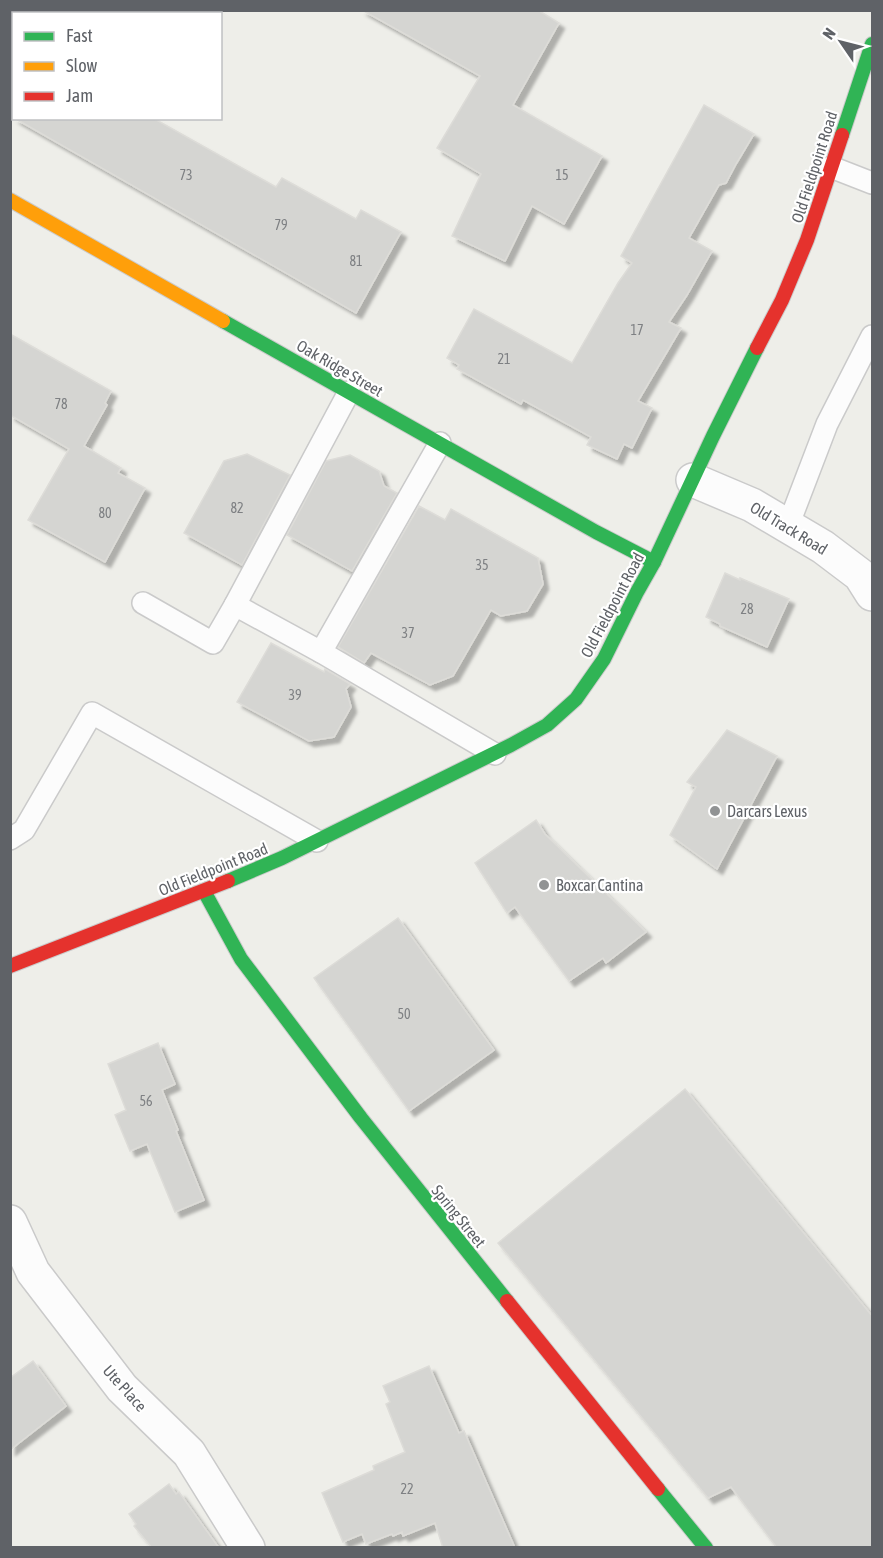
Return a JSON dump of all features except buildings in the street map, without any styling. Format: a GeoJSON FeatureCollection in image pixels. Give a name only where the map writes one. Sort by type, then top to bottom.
{"type":"FeatureCollection","features":[{"type":"Feature","properties":{"kind":"street","name":"Old Fieldpoint Road"},"geometry":{"type":"LineString","coordinates":[[10,966],[204,891],[282,858],[495,754],[547,725],[576,699],[604,659],[654,562],[712,436],[782,300],[807,240],[873,44]]}},
{"type":"Feature","properties":{"kind":"street","name":"Oak Ridge Street"},"geometry":{"type":"LineString","coordinates":[[10,200],[596,532],[654,562]]}},
{"type":"Feature","properties":{"kind":"street","name":"Old Track Road"},"geometry":{"type":"LineString","coordinates":[[693,480],[752,505],[823,548],[860,575],[873,594]]}},
{"type":"Feature","properties":{"kind":"street","name":"Spring Street"},"geometry":{"type":"LineString","coordinates":[[204,891],[241,959],[361,1118],[706,1548]]}},
{"type":"Feature","properties":{"kind":"street","name":"Ute Place"},"geometry":{"type":"LineString","coordinates":[[10,1222],[33,1272],[122,1388],[189,1453],[248,1548]]}},
{"type":"Feature","properties":{"kind":"lane"},"geometry":{"type":"LineString","coordinates":[[831,167],[873,183]]}},
{"type":"Feature","properties":{"kind":"lane"},"geometry":{"type":"LineString","coordinates":[[788,526],[827,424],[873,336]]}},
{"type":"Feature","properties":{"kind":"lane"},"geometry":{"type":"LineString","coordinates":[[143,603],[213,643],[349,392]]}},
{"type":"Feature","properties":{"kind":"lane"},"geometry":{"type":"LineString","coordinates":[[321,652],[440,444]]}},
{"type":"Feature","properties":{"kind":"lane"},"geometry":{"type":"LineString","coordinates":[[235,605],[321,652],[495,754]]}},
{"type":"Feature","properties":{"kind":"lane"},"geometry":{"type":"LineString","coordinates":[[10,839],[24,831],[92,713],[317,841]]}},
{"type":"Feature","properties":{"kind":"traffic: fast"},"geometry":{"type":"LineString","coordinates":[[842,135],[872,44]]}},
{"type":"Feature","properties":{"kind":"traffic: fast"},"geometry":{"type":"LineString","coordinates":[[223,321],[596,532],[654,562]]}},
{"type":"Feature","properties":{"kind":"traffic: fast"},"geometry":{"type":"LineString","coordinates":[[228,881],[282,858],[511,745],[547,725],[576,699],[604,659],[654,562],[757,348]]}},
{"type":"Feature","properties":{"kind":"traffic: fast"},"geometry":{"type":"LineString","coordinates":[[204,891],[241,959],[361,1118],[507,1301]]}},
{"type":"Feature","properties":{"kind":"traffic: fast"},"geometry":{"type":"LineString","coordinates":[[658,1489],[706,1548]]}},
{"type":"Feature","properties":{"kind":"traffic: slow"},"geometry":{"type":"LineString","coordinates":[[10,200],[223,321]]}},
{"type":"Feature","properties":{"kind":"traffic: jam"},"geometry":{"type":"LineString","coordinates":[[757,348],[782,300],[807,240],[842,135]]}},
{"type":"Feature","properties":{"kind":"traffic: jam"},"geometry":{"type":"LineString","coordinates":[[10,966],[228,881]]}},
{"type":"Feature","properties":{"kind":"traffic: jam"},"geometry":{"type":"LineString","coordinates":[[507,1301],[658,1489]]}},
{"type":"Feature","properties":{"kind":"place","name":"Darcars Lexus"},"geometry":{"type":"Point","coordinates":[715,811]}},
{"type":"Feature","properties":{"kind":"place","name":"Boxcar Cantina"},"geometry":{"type":"Point","coordinates":[544,885]}}]}
